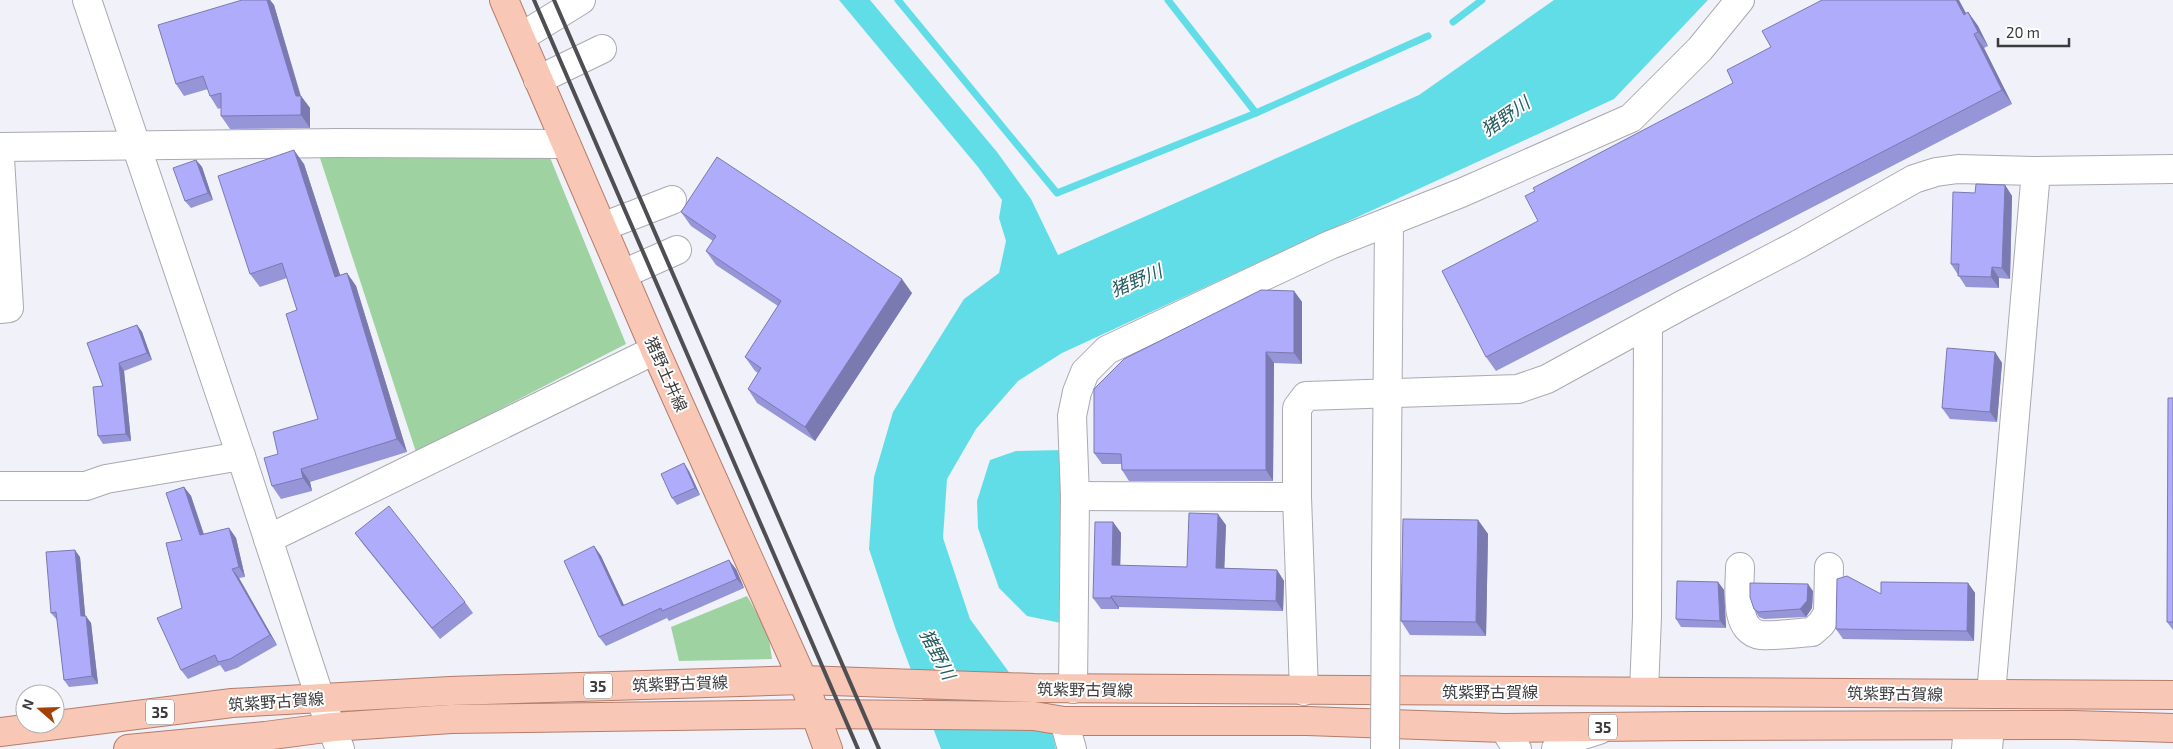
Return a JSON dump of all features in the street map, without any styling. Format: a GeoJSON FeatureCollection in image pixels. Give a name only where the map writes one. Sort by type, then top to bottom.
{"type":"FeatureCollection","features":[{"type":"Feature","properties":{"kind":"main road","name":"猪野土井線"},"geometry":{"type":"LineString","coordinates":[[504,0],[655,350],[803,680],[828,749]]}},
{"type":"Feature","properties":{"kind":"main road","name":"筑紫野古賀線"},"geometry":{"type":"LineString","coordinates":[[0,732],[232,703],[460,690],[803,680],[1073,689],[2173,695]]}},
{"type":"Feature","properties":{"kind":"main road","name":"筑紫野古賀線"},"geometry":{"type":"LineString","coordinates":[[128,749],[336,738],[451,719],[815,714],[1034,716],[1064,721],[1307,721],[1510,739],[1608,727],[1978,738],[2073,725],[2173,728]]}},
{"type":"Feature","properties":{"kind":"street"},"geometry":{"type":"LineString","coordinates":[[87,0],[241,456],[320,698],[336,738]]}},
{"type":"Feature","properties":{"kind":"street"},"geometry":{"type":"LineString","coordinates":[[1073,689],[1075,496],[1072,416],[1077,392],[1085,372],[1107,350],[1330,245],[1389,223],[1631,118],[1700,49],[1740,0]]}},
{"type":"Feature","properties":{"kind":"street"},"geometry":{"type":"LineString","coordinates":[[521,37],[579,1]]}},
{"type":"Feature","properties":{"kind":"street"},"geometry":{"type":"LineString","coordinates":[[538,80],[602,49]]}},
{"type":"Feature","properties":{"kind":"street"},"geometry":{"type":"LineString","coordinates":[[0,147],[566,144]]}},
{"type":"Feature","properties":{"kind":"street"},"geometry":{"type":"LineString","coordinates":[[0,158],[9,308],[0,309]]}},
{"type":"Feature","properties":{"kind":"street"},"geometry":{"type":"LineString","coordinates":[[1304,691],[1297,497],[1297,408],[1306,396],[1518,389],[1547,378],[1799,244],[1914,179],[1936,172],[1958,170],[2173,169]]}},
{"type":"Feature","properties":{"kind":"street"},"geometry":{"type":"LineString","coordinates":[[1991,694],[2036,171]]}},
{"type":"Feature","properties":{"kind":"street"},"geometry":{"type":"LineString","coordinates":[[602,227],[672,200]]}},
{"type":"Feature","properties":{"kind":"street"},"geometry":{"type":"LineString","coordinates":[[1385,749],[1389,223]]}},
{"type":"Feature","properties":{"kind":"street"},"geometry":{"type":"LineString","coordinates":[[623,274],[677,250]]}},
{"type":"Feature","properties":{"kind":"street"},"geometry":{"type":"LineString","coordinates":[[1644,691],[1647,617],[1648,324]]}},
{"type":"Feature","properties":{"kind":"street"},"geometry":{"type":"LineString","coordinates":[[268,539],[655,350]]}},
{"type":"Feature","properties":{"kind":"street"},"geometry":{"type":"LineString","coordinates":[[0,486],[86,486],[106,479],[241,456]]}},
{"type":"Feature","properties":{"kind":"street"},"geometry":{"type":"LineString","coordinates":[[1075,496],[1297,497]]}},
{"type":"Feature","properties":{"kind":"street"},"geometry":{"type":"LineString","coordinates":[[1740,567],[1740,612],[1745,625],[1759,635],[1812,632],[1821,624],[1828,613],[1828,567]]}},
{"type":"Feature","properties":{"kind":"street"},"geometry":{"type":"LineString","coordinates":[[1064,721],[1072,749]]}},
{"type":"Feature","properties":{"kind":"street"},"geometry":{"type":"LineString","coordinates":[[1556,749],[1564,741],[1608,727]]}},
{"type":"Feature","properties":{"kind":"green space"},"geometry":{"type":"Polygon","coordinates":[[[319,155],[549,155],[626,344],[416,452],[319,155]]]}},
{"type":"Feature","properties":{"kind":"green space"},"geometry":{"type":"Polygon","coordinates":[[[747,596],[768,632],[772,659],[679,661],[671,627],[747,596]]]}},
{"type":"Feature","properties":{"kind":"water","name":"猪野川"},"geometry":{"type":"Polygon","coordinates":[[[839,0],[870,0],[997,152],[1031,199],[1058,255],[1419,95],[1554,0],[1708,0],[1614,99],[1062,353],[1018,381],[976,429],[947,479],[943,538],[970,619],[1052,731],[1056,749],[941,749],[896,630],[869,549],[874,477],[893,412],[964,299],[999,273],[1006,241],[999,218],[1002,200],[978,167],[839,0]]]}},
{"type":"Feature","properties":{"kind":"water"},"geometry":{"type":"Polygon","coordinates":[[[1064,450],[1061,623],[1027,616],[999,588],[978,528],[977,501],[990,460],[1016,451],[1064,450]]]}},
{"type":"Feature","properties":{"kind":"building"},"geometry":{"type":"Polygon","coordinates":[[[242,0],[267,0],[296,96],[301,96],[301,115],[221,116],[221,93],[210,96],[203,76],[176,84],[158,25],[242,0]]]}},
{"type":"Feature","properties":{"kind":"building"},"geometry":{"type":"Polygon","coordinates":[[[1822,0],[1956,0],[1964,15],[1968,12],[1978,32],[1974,34],[2002,90],[1486,357],[1442,271],[1538,221],[1525,196],[1535,191],[1533,188],[1733,83],[1727,70],[1771,47],[1762,31],[1822,0]]]}},
{"type":"Feature","properties":{"kind":"building"},"geometry":{"type":"Polygon","coordinates":[[[294,150],[335,277],[347,273],[397,439],[301,469],[303,478],[272,486],[264,458],[278,454],[273,432],[318,419],[286,314],[297,310],[282,263],[250,274],[218,176],[294,150]]]}},
{"type":"Feature","properties":{"kind":"building"},"geometry":{"type":"Polygon","coordinates":[[[717,157],[902,279],[805,427],[748,389],[761,368],[745,357],[781,301],[706,251],[716,236],[681,212],[717,157]]]}},
{"type":"Feature","properties":{"kind":"building"},"geometry":{"type":"Polygon","coordinates":[[[196,160],[208,193],[185,201],[173,168],[196,160]]]}},
{"type":"Feature","properties":{"kind":"building"},"geometry":{"type":"Polygon","coordinates":[[[1976,184],[2005,185],[2002,268],[1992,267],[1991,277],[1958,276],[1959,264],[1951,264],[1953,192],[1975,193],[1976,184]]]}},
{"type":"Feature","properties":{"kind":"building"},"geometry":{"type":"Polygon","coordinates":[[[1261,290],[1294,291],[1294,353],[1266,352],[1266,470],[1122,470],[1121,454],[1094,453],[1094,389],[1124,359],[1261,290]]]}},
{"type":"Feature","properties":{"kind":"building"},"geometry":{"type":"Polygon","coordinates":[[[137,325],[147,353],[119,363],[126,434],[98,436],[93,387],[103,386],[87,343],[137,325]]]}},
{"type":"Feature","properties":{"kind":"building"},"geometry":{"type":"Polygon","coordinates":[[[1947,348],[1995,352],[1990,412],[1942,408],[1947,348]]]}},
{"type":"Feature","properties":{"kind":"building"},"geometry":{"type":"Polygon","coordinates":[[[2168,398],[2173,398],[2173,622],[2167,622],[2168,398]]]}},
{"type":"Feature","properties":{"kind":"building"},"geometry":{"type":"Polygon","coordinates":[[[684,463],[695,488],[672,498],[661,474],[684,463]]]}},
{"type":"Feature","properties":{"kind":"building"},"geometry":{"type":"Polygon","coordinates":[[[184,487],[200,535],[229,528],[239,567],[232,569],[270,635],[230,659],[218,662],[215,655],[181,670],[157,618],[182,608],[166,543],[182,540],[166,493],[184,487]]]}},
{"type":"Feature","properties":{"kind":"building"},"geometry":{"type":"Polygon","coordinates":[[[389,506],[465,602],[432,628],[355,533],[389,506]]]}},
{"type":"Feature","properties":{"kind":"building"},"geometry":{"type":"Polygon","coordinates":[[[1189,513],[1218,514],[1216,568],[1277,570],[1276,601],[1111,596],[1111,598],[1093,598],[1095,522],[1113,522],[1112,565],[1187,567],[1189,513]]]}},
{"type":"Feature","properties":{"kind":"building"},"geometry":{"type":"Polygon","coordinates":[[[1403,519],[1478,520],[1476,622],[1401,621],[1403,519]]]}},
{"type":"Feature","properties":{"kind":"building"},"geometry":{"type":"Polygon","coordinates":[[[594,546],[622,606],[729,560],[737,579],[662,611],[661,608],[599,637],[564,561],[594,546]]]}},
{"type":"Feature","properties":{"kind":"building"},"geometry":{"type":"Polygon","coordinates":[[[75,550],[81,616],[86,616],[92,676],[64,680],[56,612],[51,613],[46,552],[75,550]]]}},
{"type":"Feature","properties":{"kind":"building"},"geometry":{"type":"Polygon","coordinates":[[[1847,576],[1881,594],[1881,582],[1968,583],[1967,631],[1836,629],[1837,579],[1847,576]]]}},
{"type":"Feature","properties":{"kind":"building"},"geometry":{"type":"Polygon","coordinates":[[[1677,581],[1718,582],[1720,621],[1676,619],[1677,581]]]}},
{"type":"Feature","properties":{"kind":"building"},"geometry":{"type":"Polygon","coordinates":[[[1750,583],[1808,584],[1807,601],[1800,609],[1758,612],[1754,609],[1750,597],[1750,583]]]}},
{"type":"Feature","properties":{"kind":"waterway"},"geometry":{"type":"LineString","coordinates":[[898,0],[1057,193],[1256,113],[1168,0]]}},
{"type":"Feature","properties":{"kind":"waterway"},"geometry":{"type":"LineString","coordinates":[[1453,22],[1482,0]]}},
{"type":"Feature","properties":{"kind":"waterway"},"geometry":{"type":"LineString","coordinates":[[1256,113],[1428,36]]}},
{"type":"Feature","properties":{"kind":"railway"},"geometry":{"type":"LineString","coordinates":[[534,0],[858,749]]}},
{"type":"Feature","properties":{"kind":"railway"},"geometry":{"type":"LineString","coordinates":[[554,0],[879,749]]}}]}
